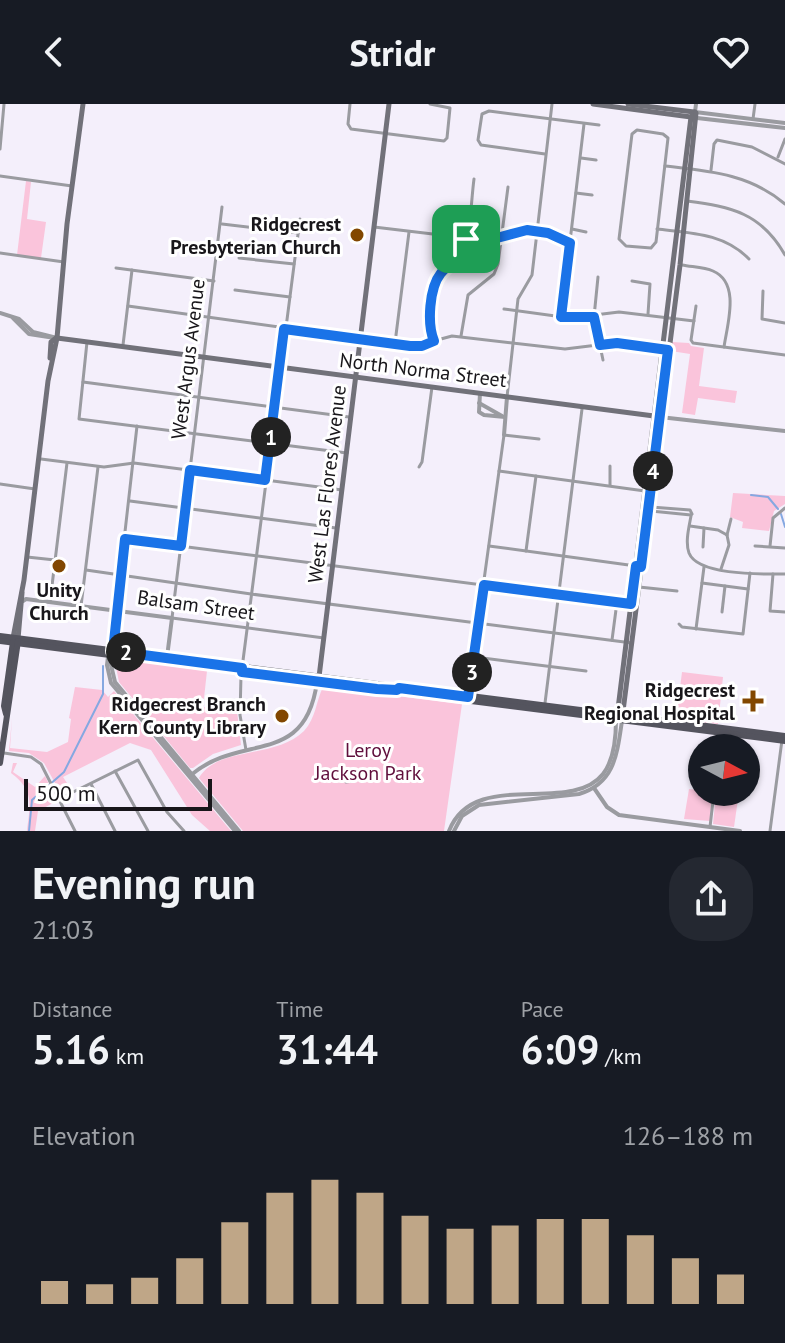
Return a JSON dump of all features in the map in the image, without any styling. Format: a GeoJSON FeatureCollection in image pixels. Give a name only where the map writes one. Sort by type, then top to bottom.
{"type":"FeatureCollection","features":[{"type":"Feature","properties":{"kind":"main road"},"geometry":{"type":"LineString","coordinates":[[0,763],[3,714],[27,556],[51,342],[57,338],[83,104]]}},
{"type":"Feature","properties":{"kind":"main road","name":"West Las Flores Avenue"},"geometry":{"type":"LineString","coordinates":[[318,680],[389,104]]}},
{"type":"Feature","properties":{"kind":"main road"},"geometry":{"type":"LineString","coordinates":[[593,104],[695,116]]}},
{"type":"Feature","properties":{"kind":"main road"},"geometry":{"type":"LineString","coordinates":[[628,104],[695,116]]}},
{"type":"Feature","properties":{"kind":"main road"},"geometry":{"type":"LineString","coordinates":[[629,643],[631,604],[639,566],[670,318],[680,265],[680,232],[687,201],[687,154],[695,116]]}},
{"type":"Feature","properties":{"kind":"main road"},"geometry":{"type":"LineString","coordinates":[[670,318],[669,301],[695,116]]}},
{"type":"Feature","properties":{"kind":"main road","name":"North Norma Street"},"geometry":{"type":"LineString","coordinates":[[57,338],[658,416]]}},
{"type":"Feature","properties":{"kind":"main road"},"geometry":{"type":"LineString","coordinates":[[646,508],[645,491],[653,450]]}},
{"type":"Feature","properties":{"kind":"main road"},"geometry":{"type":"LineString","coordinates":[[619,718],[639,585],[639,566]]}},
{"type":"Feature","properties":{"kind":"main road"},"geometry":{"type":"LineString","coordinates":[[0,638],[67,650],[167,658],[242,670]]}},
{"type":"Feature","properties":{"kind":"main road"},"geometry":{"type":"LineString","coordinates":[[15,641],[784,738]]}},
{"type":"Feature","properties":{"kind":"main road"},"geometry":{"type":"LineString","coordinates":[[67,650],[88,648]]}},
{"type":"Feature","properties":{"kind":"main road"},"geometry":{"type":"LineString","coordinates":[[142,659],[167,658]]}},
{"type":"Feature","properties":{"kind":"main road"},"geometry":{"type":"LineString","coordinates":[[318,680],[545,706],[709,732],[730,732]]}},
{"type":"Feature","properties":{"kind":"main road"},"geometry":{"type":"LineString","coordinates":[[377,689],[399,688]]}},
{"type":"Feature","properties":{"kind":"street"},"geometry":{"type":"LineString","coordinates":[[0,149],[4,104]]}},
{"type":"Feature","properties":{"kind":"street"},"geometry":{"type":"LineString","coordinates":[[350,104],[349,128],[441,141],[446,139],[450,108],[430,104]]}},
{"type":"Feature","properties":{"kind":"street"},"geometry":{"type":"LineString","coordinates":[[468,699],[504,435],[517,312],[521,293],[532,275],[552,104]]}},
{"type":"Feature","properties":{"kind":"street"},"geometry":{"type":"LineString","coordinates":[[695,116],[696,104]]}},
{"type":"Feature","properties":{"kind":"street"},"geometry":{"type":"LineString","coordinates":[[753,119],[755,104]]}},
{"type":"Feature","properties":{"kind":"street"},"geometry":{"type":"LineString","coordinates":[[546,154],[481,145],[478,140],[483,113],[599,125]]}},
{"type":"Feature","properties":{"kind":"street"},"geometry":{"type":"LineString","coordinates":[[695,116],[753,119],[785,126]]}},
{"type":"Feature","properties":{"kind":"street"},"geometry":{"type":"LineString","coordinates":[[695,116],[785,126]]}},
{"type":"Feature","properties":{"kind":"street"},"geometry":{"type":"LineString","coordinates":[[561,317],[584,124]]}},
{"type":"Feature","properties":{"kind":"street"},"geometry":{"type":"LineString","coordinates":[[637,130],[667,137],[656,229],[655,246],[648,248],[621,244],[619,239],[633,132],[637,130]]}},
{"type":"Feature","properties":{"kind":"street"},"geometry":{"type":"LineString","coordinates":[[777,159],[785,139]]}},
{"type":"Feature","properties":{"kind":"street"},"geometry":{"type":"LineString","coordinates":[[710,171],[714,143],[720,140],[739,144],[785,164]]}},
{"type":"Feature","properties":{"kind":"street"},"geometry":{"type":"LineString","coordinates":[[581,158],[596,160]]}},
{"type":"Feature","properties":{"kind":"street"},"geometry":{"type":"LineString","coordinates":[[665,166],[730,174],[755,183],[785,204]]}},
{"type":"Feature","properties":{"kind":"street"},"geometry":{"type":"LineString","coordinates":[[0,176],[72,186]]}},
{"type":"Feature","properties":{"kind":"street"},"geometry":{"type":"LineString","coordinates":[[434,341],[430,325],[435,286],[443,271],[460,259],[466,239],[474,179]]}},
{"type":"Feature","properties":{"kind":"street"},"geometry":{"type":"LineString","coordinates":[[461,336],[468,295],[494,274],[498,264],[508,187]]}},
{"type":"Feature","properties":{"kind":"street"},"geometry":{"type":"LineString","coordinates":[[576,193],[592,195]]}},
{"type":"Feature","properties":{"kind":"street"},"geometry":{"type":"LineString","coordinates":[[687,201],[730,207],[751,217],[765,228],[785,255]]}},
{"type":"Feature","properties":{"kind":"street","name":"West Argus Avenue"},"geometry":{"type":"LineString","coordinates":[[167,658],[222,207]]}},
{"type":"Feature","properties":{"kind":"street"},"geometry":{"type":"LineString","coordinates":[[246,750],[239,708],[242,670],[300,219]]}},
{"type":"Feature","properties":{"kind":"street"},"geometry":{"type":"LineString","coordinates":[[221,224],[298,233]]}},
{"type":"Feature","properties":{"kind":"street"},"geometry":{"type":"LineString","coordinates":[[374,227],[487,240],[517,231],[537,231],[570,243]]}},
{"type":"Feature","properties":{"kind":"street"},"geometry":{"type":"LineString","coordinates":[[572,229],[586,232]]}},
{"type":"Feature","properties":{"kind":"street"},"geometry":{"type":"LineString","coordinates":[[656,229],[726,241],[749,259]]}},
{"type":"Feature","properties":{"kind":"street"},"geometry":{"type":"LineString","coordinates":[[395,343],[409,231]]}},
{"type":"Feature","properties":{"kind":"street"},"geometry":{"type":"LineString","coordinates":[[0,253],[64,262]]}},
{"type":"Feature","properties":{"kind":"street"},"geometry":{"type":"LineString","coordinates":[[239,258],[294,264]]}},
{"type":"Feature","properties":{"kind":"street"},"geometry":{"type":"LineString","coordinates":[[680,265],[708,269],[719,274],[727,283],[730,299],[724,347]]}},
{"type":"Feature","properties":{"kind":"street"},"geometry":{"type":"LineString","coordinates":[[116,268],[214,281]]}},
{"type":"Feature","properties":{"kind":"street"},"geometry":{"type":"LineString","coordinates":[[123,346],[132,270]]}},
{"type":"Feature","properties":{"kind":"street"},"geometry":{"type":"LineString","coordinates":[[598,277],[594,317],[603,360]]}},
{"type":"Feature","properties":{"kind":"street"},"geometry":{"type":"LineString","coordinates":[[632,281],[650,284],[648,314]]}},
{"type":"Feature","properties":{"kind":"street"},"geometry":{"type":"LineString","coordinates":[[235,290],[290,297]]}},
{"type":"Feature","properties":{"kind":"street"},"geometry":{"type":"LineString","coordinates":[[763,291],[761,317],[767,321],[785,323]]}},
{"type":"Feature","properties":{"kind":"street"},"geometry":{"type":"LineString","coordinates":[[128,306],[418,346],[447,336],[461,336],[574,350],[617,343],[666,350]]}},
{"type":"Feature","properties":{"kind":"street"},"geometry":{"type":"LineString","coordinates":[[696,306],[691,340],[694,343],[785,355]]}},
{"type":"Feature","properties":{"kind":"street"},"geometry":{"type":"LineString","coordinates":[[504,309],[561,317],[648,314],[694,321]]}},
{"type":"Feature","properties":{"kind":"street"},"geometry":{"type":"LineString","coordinates":[[0,313],[13,318],[29,334],[57,338]]}},
{"type":"Feature","properties":{"kind":"street"},"geometry":{"type":"LineString","coordinates":[[87,341],[79,419],[347,453]]}},
{"type":"Feature","properties":{"kind":"street"},"geometry":{"type":"LineString","coordinates":[[83,382],[351,417]]}},
{"type":"Feature","properties":{"kind":"street"},"geometry":{"type":"LineString","coordinates":[[419,467],[432,387]]}},
{"type":"Feature","properties":{"kind":"street"},"geometry":{"type":"LineString","coordinates":[[480,393],[479,412],[482,415],[504,417]]}},
{"type":"Feature","properties":{"kind":"street"},"geometry":{"type":"LineString","coordinates":[[479,403],[504,417]]}},
{"type":"Feature","properties":{"kind":"street"},"geometry":{"type":"LineString","coordinates":[[545,706],[582,407]]}},
{"type":"Feature","properties":{"kind":"street","name":"North Norma Street"},"geometry":{"type":"LineString","coordinates":[[658,416],[785,431]]}},
{"type":"Feature","properties":{"kind":"street"},"geometry":{"type":"LineString","coordinates":[[137,426],[108,673],[115,689],[237,831]]}},
{"type":"Feature","properties":{"kind":"street"},"geometry":{"type":"LineString","coordinates":[[504,435],[539,439]]}},
{"type":"Feature","properties":{"kind":"street"},"geometry":{"type":"LineString","coordinates":[[39,459],[98,467],[134,463],[342,490]]}},
{"type":"Feature","properties":{"kind":"street"},"geometry":{"type":"LineString","coordinates":[[50,602],[67,463]]}},
{"type":"Feature","properties":{"kind":"street"},"geometry":{"type":"LineString","coordinates":[[610,466],[610,485]]}},
{"type":"Feature","properties":{"kind":"street"},"geometry":{"type":"LineString","coordinates":[[81,606],[98,467]]}},
{"type":"Feature","properties":{"kind":"street"},"geometry":{"type":"LineString","coordinates":[[499,471],[645,491]]}},
{"type":"Feature","properties":{"kind":"street"},"geometry":{"type":"LineString","coordinates":[[526,551],[536,476]]}},
{"type":"Feature","properties":{"kind":"street"},"geometry":{"type":"LineString","coordinates":[[0,484],[35,489]]}},
{"type":"Feature","properties":{"kind":"street"},"geometry":{"type":"LineString","coordinates":[[130,501],[338,528]]}},
{"type":"Feature","properties":{"kind":"street"},"geometry":{"type":"LineString","coordinates":[[646,508],[692,515],[689,553],[695,562],[704,567],[785,574]]}},
{"type":"Feature","properties":{"kind":"street"},"geometry":{"type":"LineString","coordinates":[[770,546],[773,518],[785,508]]}},
{"type":"Feature","properties":{"kind":"street"},"geometry":{"type":"LineString","coordinates":[[721,569],[729,545],[727,535],[731,519]]}},
{"type":"Feature","properties":{"kind":"street"},"geometry":{"type":"LineString","coordinates":[[690,526],[718,530],[727,535]]}},
{"type":"Feature","properties":{"kind":"street"},"geometry":{"type":"LineString","coordinates":[[703,547],[704,528]]}},
{"type":"Feature","properties":{"kind":"street"},"geometry":{"type":"LineString","coordinates":[[125,539],[631,604]]}},
{"type":"Feature","properties":{"kind":"street"},"geometry":{"type":"LineString","coordinates":[[489,546],[639,566]]}},
{"type":"Feature","properties":{"kind":"street"},"geometry":{"type":"LineString","coordinates":[[755,546],[785,548]]}},
{"type":"Feature","properties":{"kind":"street"},"geometry":{"type":"LineString","coordinates":[[27,556],[55,560]]}},
{"type":"Feature","properties":{"kind":"street"},"geometry":{"type":"LineString","coordinates":[[696,629],[704,567]]}},
{"type":"Feature","properties":{"kind":"street"},"geometry":{"type":"LineString","coordinates":[[86,570],[629,643]]}},
{"type":"Feature","properties":{"kind":"street"},"geometry":{"type":"LineString","coordinates":[[679,624],[743,634],[750,573]]}},
{"type":"Feature","properties":{"kind":"street"},"geometry":{"type":"LineString","coordinates":[[773,574],[770,610],[785,612]]}},
{"type":"Feature","properties":{"kind":"street"},"geometry":{"type":"LineString","coordinates":[[702,583],[748,589]]}},
{"type":"Feature","properties":{"kind":"street"},"geometry":{"type":"LineString","coordinates":[[639,585],[677,591]]}},
{"type":"Feature","properties":{"kind":"street"},"geometry":{"type":"LineString","coordinates":[[722,612],[725,586]]}},
{"type":"Feature","properties":{"kind":"street","name":"Balsam Street"},"geometry":{"type":"LineString","coordinates":[[20,602],[50,602],[324,638]]}},
{"type":"Feature","properties":{"kind":"street"},"geometry":{"type":"LineString","coordinates":[[612,640],[617,602]]}},
{"type":"Feature","properties":{"kind":"street"},"geometry":{"type":"LineString","coordinates":[[474,657],[586,671]]}},
{"type":"Feature","properties":{"kind":"street"},"geometry":{"type":"LineString","coordinates":[[191,775],[217,757],[278,742],[297,732],[312,710],[318,680]]}},
{"type":"Feature","properties":{"kind":"street"},"geometry":{"type":"LineString","coordinates":[[451,831],[462,816],[479,805],[579,794],[608,776],[614,764],[619,718]]}},
{"type":"Feature","properties":{"kind":"street"},"geometry":{"type":"LineString","coordinates":[[770,831],[784,738]]}},
{"type":"Feature","properties":{"kind":"street"},"geometry":{"type":"LineString","coordinates":[[1,752],[37,760],[75,831]]}},
{"type":"Feature","properties":{"kind":"street"},"geometry":{"type":"LineString","coordinates":[[59,799],[138,760],[157,796],[184,831]]}},
{"type":"Feature","properties":{"kind":"street"},"geometry":{"type":"LineString","coordinates":[[115,770],[148,831]]}},
{"type":"Feature","properties":{"kind":"street"},"geometry":{"type":"LineString","coordinates":[[346,782],[353,781]]}},
{"type":"Feature","properties":{"kind":"street"},"geometry":{"type":"LineString","coordinates":[[91,784],[115,831]]}},
{"type":"Feature","properties":{"kind":"street"},"geometry":{"type":"LineString","coordinates":[[593,786],[607,807],[619,815],[740,831]]}},
{"type":"Feature","properties":{"kind":"street"},"geometry":{"type":"LineString","coordinates":[[710,827],[712,806]]}},
{"type":"Feature","properties":{"kind":"green space"},"geometry":{"type":"Polygon","coordinates":[[[26,181],[31,182],[27,219],[46,222],[41,258],[17,255],[26,181]]]}},
{"type":"Feature","properties":{"kind":"green space"},"geometry":{"type":"Polygon","coordinates":[[[672,342],[704,348],[699,386],[737,391],[735,403],[698,398],[695,415],[682,413],[690,354],[671,351],[672,342]]]}},
{"type":"Feature","properties":{"kind":"green space"},"geometry":{"type":"Polygon","coordinates":[[[733,493],[785,496],[785,504],[774,511],[769,531],[742,528],[743,522],[730,517],[733,493]]]}},
{"type":"Feature","properties":{"kind":"green space"},"geometry":{"type":"Polygon","coordinates":[[[118,659],[207,671],[203,707],[237,711],[241,745],[213,754],[190,768],[119,682],[115,662],[118,659]]]}},
{"type":"Feature","properties":{"kind":"green space"},"geometry":{"type":"Polygon","coordinates":[[[682,672],[723,677],[718,724],[676,720],[682,672]]]}},
{"type":"Feature","properties":{"kind":"green space"},"geometry":{"type":"Polygon","coordinates":[[[75,687],[102,690],[108,697],[114,691],[231,831],[210,831],[192,815],[151,750],[130,743],[63,777],[71,789],[61,794],[44,763],[29,753],[9,751],[12,718],[10,748],[47,752],[68,742],[75,687]]]}},
{"type":"Feature","properties":{"kind":"green space","name":"Leroy Jackson Park"},"geometry":{"type":"Polygon","coordinates":[[[323,687],[462,704],[444,831],[243,831],[199,778],[219,761],[292,740],[308,726],[323,687]]]}},
{"type":"Feature","properties":{"kind":"green space"},"geometry":{"type":"Polygon","coordinates":[[[13,763],[17,763],[13,772],[35,787],[45,776],[57,801],[38,811],[35,831],[27,831],[29,799],[24,786],[11,773],[13,763]]]}},
{"type":"Feature","properties":{"kind":"green space"},"geometry":{"type":"Polygon","coordinates":[[[688,795],[688,806],[711,806],[710,821],[684,819],[688,795]]]}},
{"type":"Feature","properties":{"kind":"green space"},"geometry":{"type":"Polygon","coordinates":[[[715,806],[737,806],[734,827],[713,824],[715,806]]]}},
{"type":"Feature","properties":{"kind":"waterway"},"geometry":{"type":"LineString","coordinates":[[751,495],[768,497],[778,509]]}},
{"type":"Feature","properties":{"kind":"waterway"},"geometry":{"type":"LineString","coordinates":[[781,514],[785,527]]}},
{"type":"Feature","properties":{"kind":"waterway"},"geometry":{"type":"LineString","coordinates":[[29,831],[32,800],[64,772],[103,694],[103,666]]}},
{"type":"Feature","properties":{"kind":"place","name":"Ridgecrest Presbyterian Church"},"geometry":{"type":"Point","coordinates":[357,235]}},
{"type":"Feature","properties":{"kind":"place","name":"Unity Church"},"geometry":{"type":"Point","coordinates":[59,566]}},
{"type":"Feature","properties":{"kind":"place","name":"Ridgecrest Regional Hospital"},"geometry":{"type":"Point","coordinates":[753,701]}},
{"type":"Feature","properties":{"kind":"place","name":"Ridgecrest Branch Kern County Library"},"geometry":{"type":"Point","coordinates":[282,716]}},
{"type":"Feature","properties":{"kind":"route"},"geometry":{"type":"LineString","coordinates":[[527,230],[566,240],[570,243],[561,317],[594,317],[600,345],[617,343],[668,350],[641,567],[636,566],[631,604],[484,585],[468,697],[242,672],[242,668],[113,651],[125,539],[181,546],[190,470],[265,480],[284,329],[426,345],[434,341],[430,325],[435,286],[443,271],[460,259],[466,239],[493,239],[527,230]]}}]}
